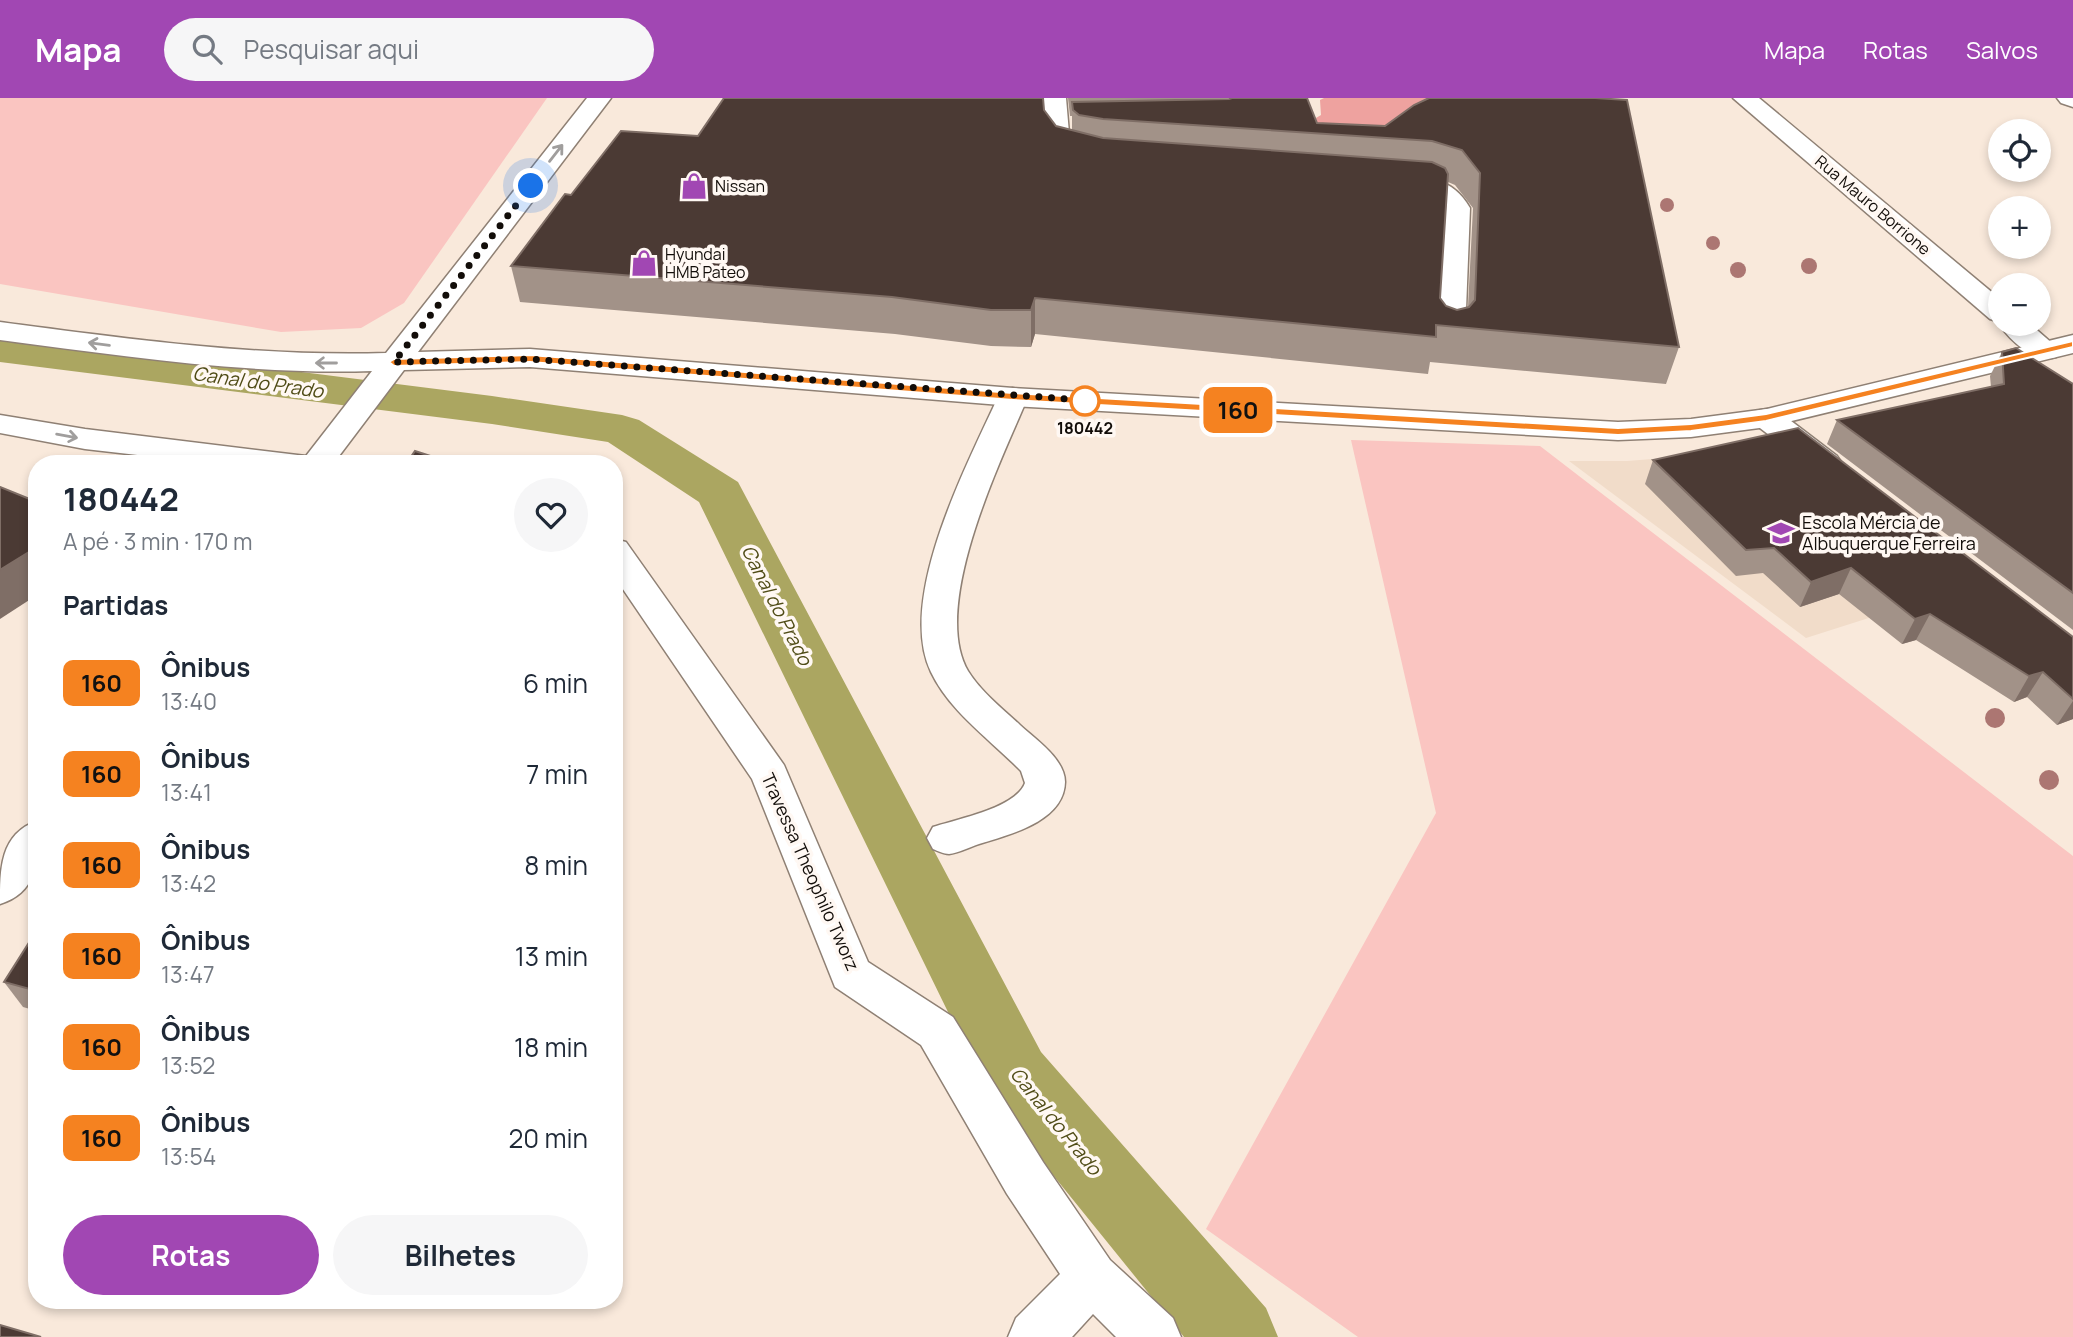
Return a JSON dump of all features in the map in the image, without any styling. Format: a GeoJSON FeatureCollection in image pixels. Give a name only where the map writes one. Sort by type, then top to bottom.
{"type":"FeatureCollection","features":[{"type":"Feature","properties":{"kind":"main road"},"geometry":{"type":"LineString","coordinates":[[325,452],[599,98]]}},
{"type":"Feature","properties":{"kind":"main road"},"geometry":{"type":"LineString","coordinates":[[1054,98],[1058,147],[1069,157],[1115,163]]}},
{"type":"Feature","properties":{"kind":"main road","name":"Rua Mauro Borrione"},"geometry":{"type":"LineString","coordinates":[[1745,98],[1988,303]]}},
{"type":"Feature","properties":{"kind":"main road"},"geometry":{"type":"LineString","coordinates":[[1056,126],[1083,125]]}},
{"type":"Feature","properties":{"kind":"main road"},"geometry":{"type":"LineString","coordinates":[[1366,182],[1426,186],[1451,195],[1457,208],[1450,335]]}},
{"type":"Feature","properties":{"kind":"main road"},"geometry":{"type":"LineString","coordinates":[[0,331],[212,358],[316,364],[386,372],[530,359],[1013,397],[1618,431],[1691,428],[1766,418],[2014,359],[2054,358]]}},
{"type":"Feature","properties":{"kind":"main road"},"geometry":{"type":"LineString","coordinates":[[2027,336],[2054,358]]}},
{"type":"Feature","properties":{"kind":"main road"},"geometry":{"type":"LineString","coordinates":[[948,838],[1020,813],[1043,794],[1045,783],[1039,768],[1004,734],[948,671],[939,643],[945,575],[959,524],[1013,397]]}},
{"type":"Feature","properties":{"kind":"main road"},"geometry":{"type":"LineString","coordinates":[[1766,418],[1853,484]]}},
{"type":"Feature","properties":{"kind":"main road"},"geometry":{"type":"LineString","coordinates":[[0,424],[85,439],[223,455]]}},
{"type":"Feature","properties":{"kind":"main road","name":"Travessa Theophilo Tworz"},"geometry":{"type":"LineString","coordinates":[[623,563],[770,775],[851,974],[937,1031],[1026,1178],[1092,1278],[1154,1337]]}},
{"type":"Feature","properties":{"kind":"main road"},"geometry":{"type":"LineString","coordinates":[[0,887],[28,850]]}},
{"type":"Feature","properties":{"kind":"main road"},"geometry":{"type":"LineString","coordinates":[[1035,1337],[1092,1278]]}},
{"type":"Feature","properties":{"kind":"shaded area"},"geometry":{"type":"Polygon","coordinates":[[[0,98],[547,98],[404,303],[361,328],[281,332],[0,284],[0,98]]]}},
{"type":"Feature","properties":{"kind":"shaded area"},"geometry":{"type":"Polygon","coordinates":[[[1602,98],[1600,102],[1309,138],[1299,128],[1321,115],[1320,100],[1602,98]]]}},
{"type":"Feature","properties":{"kind":"shaded area"},"geometry":{"type":"Polygon","coordinates":[[[1351,440],[1540,446],[2073,856],[2073,1337],[1358,1337],[1206,1229],[1436,813],[1351,440]]]}},
{"type":"Feature","properties":{"kind":"shaded area","name":"Escola Mércia de Albuquerque Ferreira"},"geometry":{"type":"Polygon","coordinates":[[[1703,455],[1966,587],[1806,638],[1569,461],[1627,461],[1703,455]]]}},
{"type":"Feature","properties":{"kind":"building"},"geometry":{"type":"Polygon","coordinates":[[[724,98],[1043,98],[1044,110],[1056,126],[1103,138],[1432,162],[1445,168],[1448,174],[1440,298],[1446,306],[1457,310],[1469,307],[1475,300],[1480,173],[1462,150],[1432,141],[1103,119],[1079,115],[1073,110],[1072,102],[1307,98],[1317,123],[1385,126],[1414,105],[1429,98],[1627,100],[1679,347],[1436,325],[1436,337],[1035,298],[1031,310],[991,310],[892,297],[511,266],[565,194],[571,195],[621,131],[698,136],[724,98]]]}},
{"type":"Feature","properties":{"kind":"building"},"geometry":{"type":"Polygon","coordinates":[[[2016,348],[2073,384],[2073,593],[1837,420],[2004,384],[2002,352],[2016,348]]]}},
{"type":"Feature","properties":{"kind":"building"},"geometry":{"type":"Polygon","coordinates":[[[1798,428],[2073,637],[2073,699],[2043,672],[2029,676],[1930,614],[1915,619],[1851,568],[1811,582],[1774,548],[1746,550],[1653,460],[1798,428]]]}},
{"type":"Feature","properties":{"kind":"building"},"geometry":{"type":"Polygon","coordinates":[[[0,487],[28,498],[28,553],[0,570],[0,487]]]}},
{"type":"Feature","properties":{"kind":"building"},"geometry":{"type":"Polygon","coordinates":[[[28,944],[28,989],[4,982],[28,944]]]}},
{"type":"Feature","properties":{"kind":"building"},"geometry":{"type":"Polygon","coordinates":[[[0,1325],[41,1337],[0,1337],[0,1325]]]}},
{"type":"Feature","properties":{"kind":"waterway","name":"Canal do Prado"},"geometry":{"type":"LineString","coordinates":[[0,348],[492,410],[622,430],[720,493],[1015,1074],[1237,1337]]}},
{"type":"Feature","properties":{"kind":"bus line","name":"160"},"geometry":{"type":"LineString","coordinates":[[394,362],[530,359],[1013,397],[1618,431],[1691,428],[1766,418],[2073,345]]}},
{"type":"Feature","properties":{"kind":"place","name":"Nissan"},"geometry":{"type":"Point","coordinates":[694,186]}},
{"type":"Feature","properties":{"kind":"place","name":"Hyundai HMB Pateo"},"geometry":{"type":"Point","coordinates":[644,263]}},
{"type":"Feature","properties":{"kind":"place","name":"180442"},"geometry":{"type":"Point","coordinates":[1085,401]}},
{"type":"Feature","properties":{"kind":"place","name":"Escola Mércia de Albuquerque Ferreira"},"geometry":{"type":"Point","coordinates":[1781,533]}},
{"type":"Feature","properties":{"kind":"route"},"geometry":{"type":"LineString","coordinates":[[531,186],[394,362],[530,359],[1095,401],[1085,401]]}}]}
